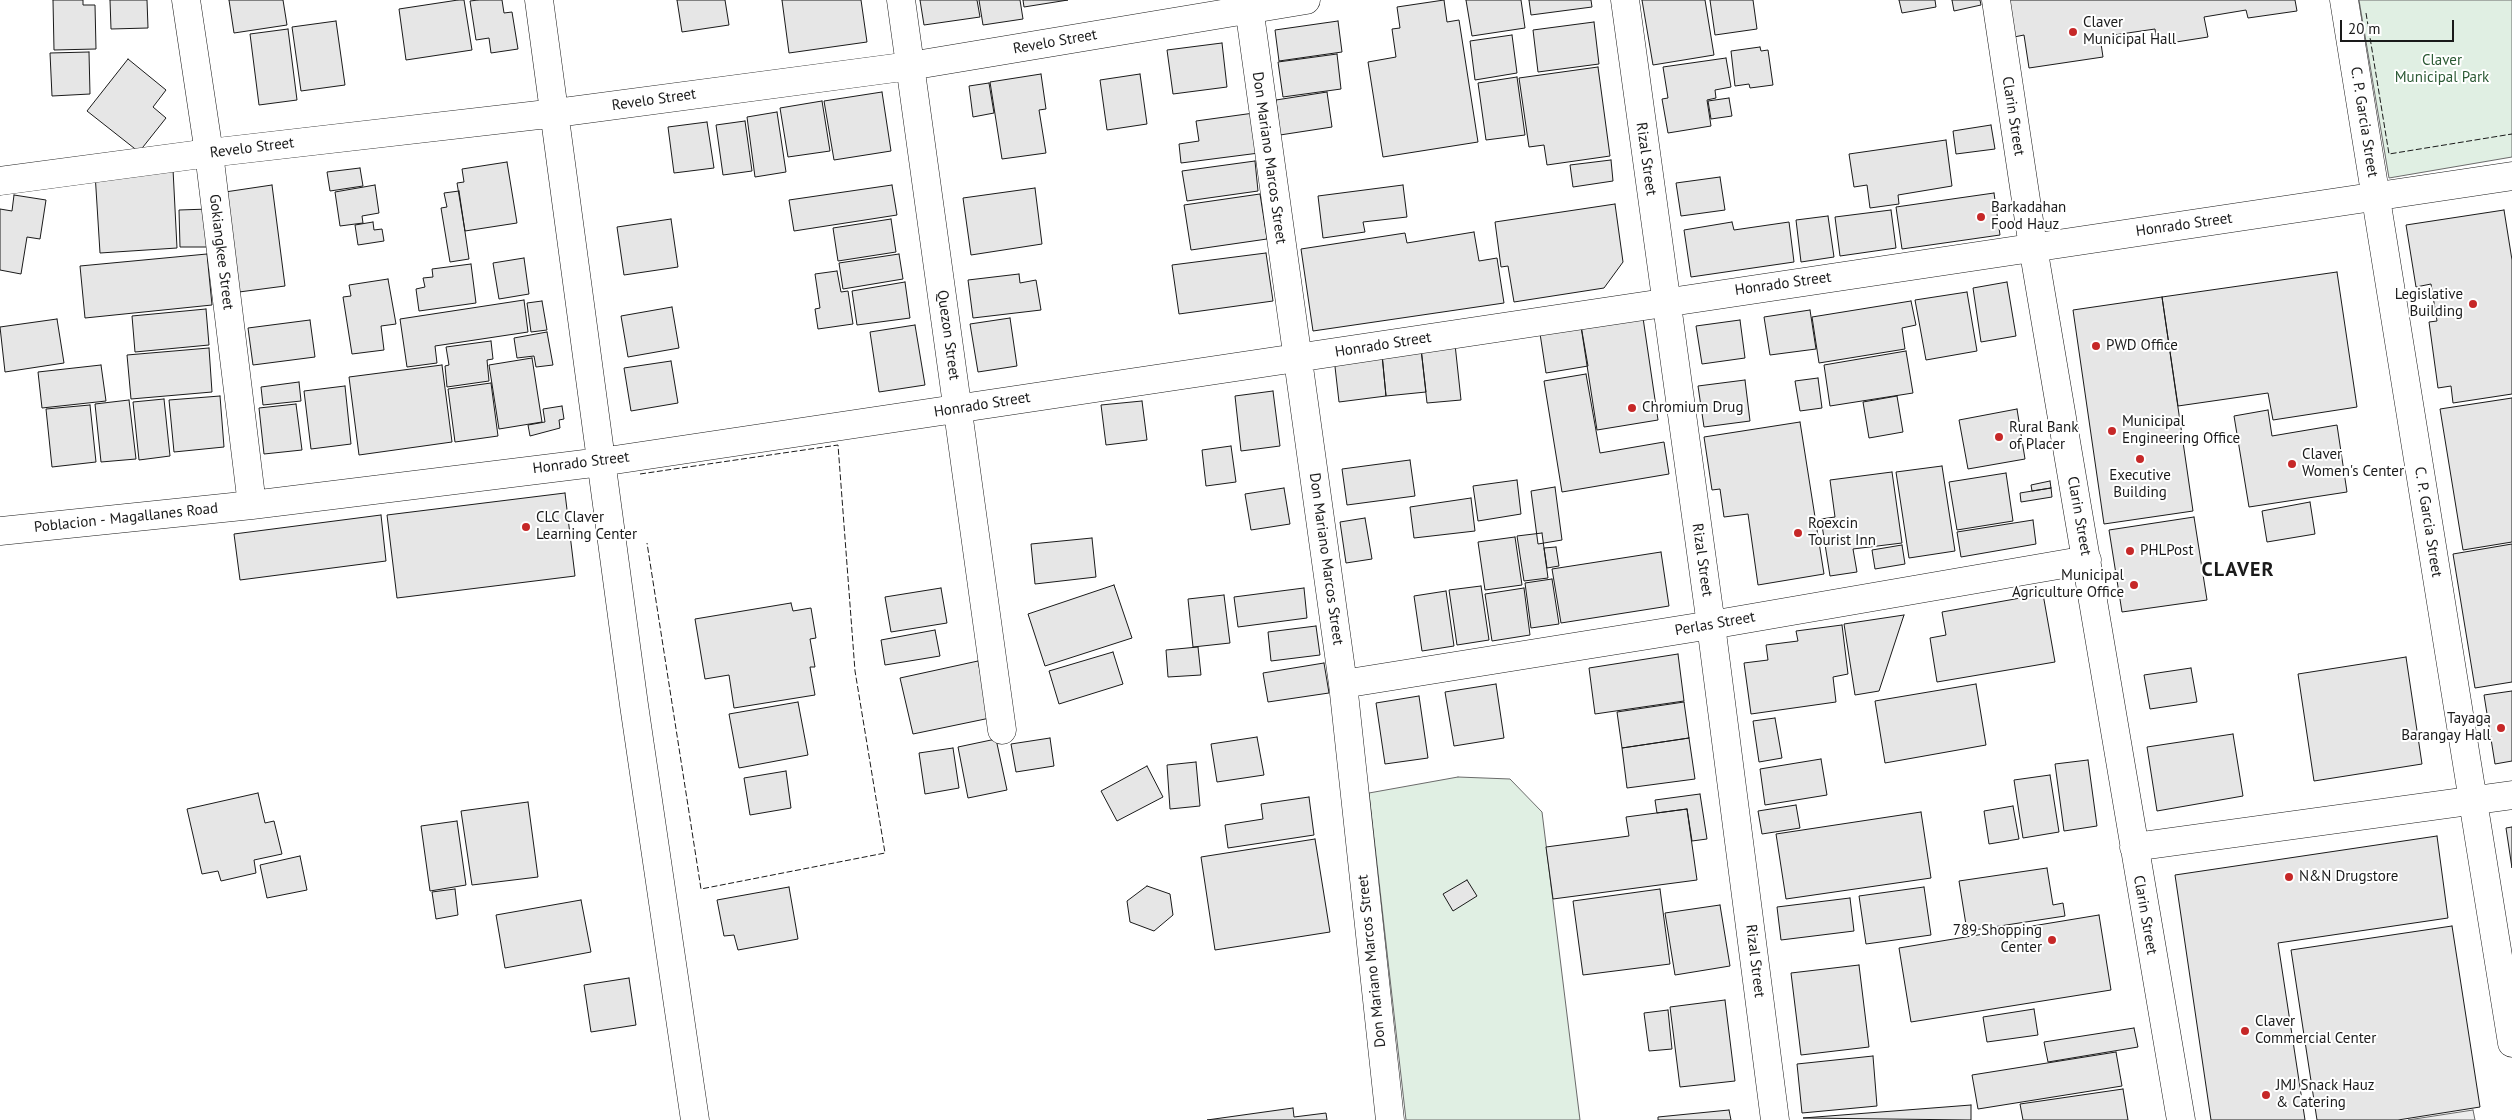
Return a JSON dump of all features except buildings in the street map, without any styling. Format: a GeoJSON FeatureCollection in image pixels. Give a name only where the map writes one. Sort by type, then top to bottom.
{"type":"FeatureCollection","features":[{"type":"Feature","properties":{"kind":"street","name":"Gokiangkee Street"},"geometry":{"type":"LineString","coordinates":[[186,0],[208,153],[252,505]]}},
{"type":"Feature","properties":{"kind":"street"},"geometry":{"type":"LineString","coordinates":[[539,0],[556,113],[634,705],[695,1120]]}},
{"type":"Feature","properties":{"kind":"street","name":"Quezon Street"},"geometry":{"type":"LineString","coordinates":[[902,0],[1002,730]]}},
{"type":"Feature","properties":{"kind":"street","name":"Revelo Street"},"geometry":{"type":"LineString","coordinates":[[0,181],[208,153],[556,113],[910,66],[1248,5],[1306,0]]}},
{"type":"Feature","properties":{"kind":"street","name":"Rizal Street"},"geometry":{"type":"LineString","coordinates":[[1625,0],[1711,625],[1775,1120]]}},
{"type":"Feature","properties":{"kind":"street","name":"Clarin Street"},"geometry":{"type":"LineString","coordinates":[[1996,0],[2033,247],[2181,1120]]}},
{"type":"Feature","properties":{"kind":"street","name":"C. P. Garcia Street"},"geometry":{"type":"LineString","coordinates":[[2344,0],[2512,1043]]}},
{"type":"Feature","properties":{"kind":"street","name":"Don Mariano Marcos Street"},"geometry":{"type":"LineString","coordinates":[[1248,5],[1343,684],[1390,1120]]}},
{"type":"Feature","properties":{"kind":"street","name":"Honrado Street"},"geometry":{"type":"LineString","coordinates":[[252,505],[601,462],[2512,176]]}},
{"type":"Feature","properties":{"kind":"street","name":"Poblacion - Magallanes Road"},"geometry":{"type":"LineString","coordinates":[[0,531],[252,505]]}},
{"type":"Feature","properties":{"kind":"street","name":"Perlas Street"},"geometry":{"type":"LineString","coordinates":[[1343,684],[1711,625],[2087,560]]}},
{"type":"Feature","properties":{"kind":"street"},"geometry":{"type":"LineString","coordinates":[[2134,848],[2512,795]]}},
{"type":"Feature","properties":{"kind":"green space","name":"Claver Municipal Park"},"geometry":{"type":"Polygon","coordinates":[[[2359,0],[2512,0],[2512,157],[2389,178],[2359,0]]]}},
{"type":"Feature","properties":{"kind":"green space"},"geometry":{"type":"Polygon","coordinates":[[[1458,777],[1510,779],[1542,812],[1580,1120],[1406,1120],[1369,793],[1458,777]]]}},
{"type":"Feature","properties":{"kind":"shaded area"},"geometry":{"type":"Polygon","coordinates":[[[2473,1110],[2475,1120],[2408,1120],[2473,1110]]]}},
{"type":"Feature","properties":{"kind":"fence"},"geometry":{"type":"LineString","coordinates":[[2366,13],[2389,154],[2512,134]]}},
{"type":"Feature","properties":{"kind":"fence"},"geometry":{"type":"LineString","coordinates":[[640,474],[838,445],[855,671],[885,853],[701,889],[647,543]]}},
{"type":"Feature","properties":{"kind":"place","name":"Claver Municipal Hall"},"geometry":{"type":"Point","coordinates":[2073,32]}},
{"type":"Feature","properties":{"kind":"place","name":"Barkadahan Food Hauz"},"geometry":{"type":"Point","coordinates":[1981,217]}},
{"type":"Feature","properties":{"kind":"place","name":"Legislative Building"},"geometry":{"type":"Point","coordinates":[2473,304]}},
{"type":"Feature","properties":{"kind":"place","name":"PWD Office"},"geometry":{"type":"Point","coordinates":[2096,346]}},
{"type":"Feature","properties":{"kind":"place","name":"Chromium Drug"},"geometry":{"type":"Point","coordinates":[1632,408]}},
{"type":"Feature","properties":{"kind":"place","name":"Municipal Engineering Office"},"geometry":{"type":"Point","coordinates":[2112,431]}},
{"type":"Feature","properties":{"kind":"place","name":"Rural Bank of Placer"},"geometry":{"type":"Point","coordinates":[1999,437]}},
{"type":"Feature","properties":{"kind":"place","name":"Executive Building"},"geometry":{"type":"Point","coordinates":[2140,459]}},
{"type":"Feature","properties":{"kind":"place","name":"Claver Women's Center"},"geometry":{"type":"Point","coordinates":[2292,464]}},
{"type":"Feature","properties":{"kind":"place","name":"CLC Claver Learning Center"},"geometry":{"type":"Point","coordinates":[526,527]}},
{"type":"Feature","properties":{"kind":"place","name":"Roexcin Tourist Inn"},"geometry":{"type":"Point","coordinates":[1798,533]}},
{"type":"Feature","properties":{"kind":"place","name":"PHLPost"},"geometry":{"type":"Point","coordinates":[2130,551]}},
{"type":"Feature","properties":{"kind":"place","name":"Municipal Agriculture Office"},"geometry":{"type":"Point","coordinates":[2134,585]}},
{"type":"Feature","properties":{"kind":"place","name":"Tayaga Barangay Hall"},"geometry":{"type":"Point","coordinates":[2501,728]}},
{"type":"Feature","properties":{"kind":"place","name":"N&N Drugstore"},"geometry":{"type":"Point","coordinates":[2289,877]}},
{"type":"Feature","properties":{"kind":"place","name":"789 Shopping Center"},"geometry":{"type":"Point","coordinates":[2052,940]}},
{"type":"Feature","properties":{"kind":"place","name":"Claver Commercial Center"},"geometry":{"type":"Point","coordinates":[2245,1031]}},
{"type":"Feature","properties":{"kind":"place","name":"JMJ Snack Hauz & Catering"},"geometry":{"type":"Point","coordinates":[2266,1095]}},
{"type":"Feature","properties":{"kind":"district","name":"CLAVER"},"geometry":{"type":"Point","coordinates":[2238,570]}}]}
